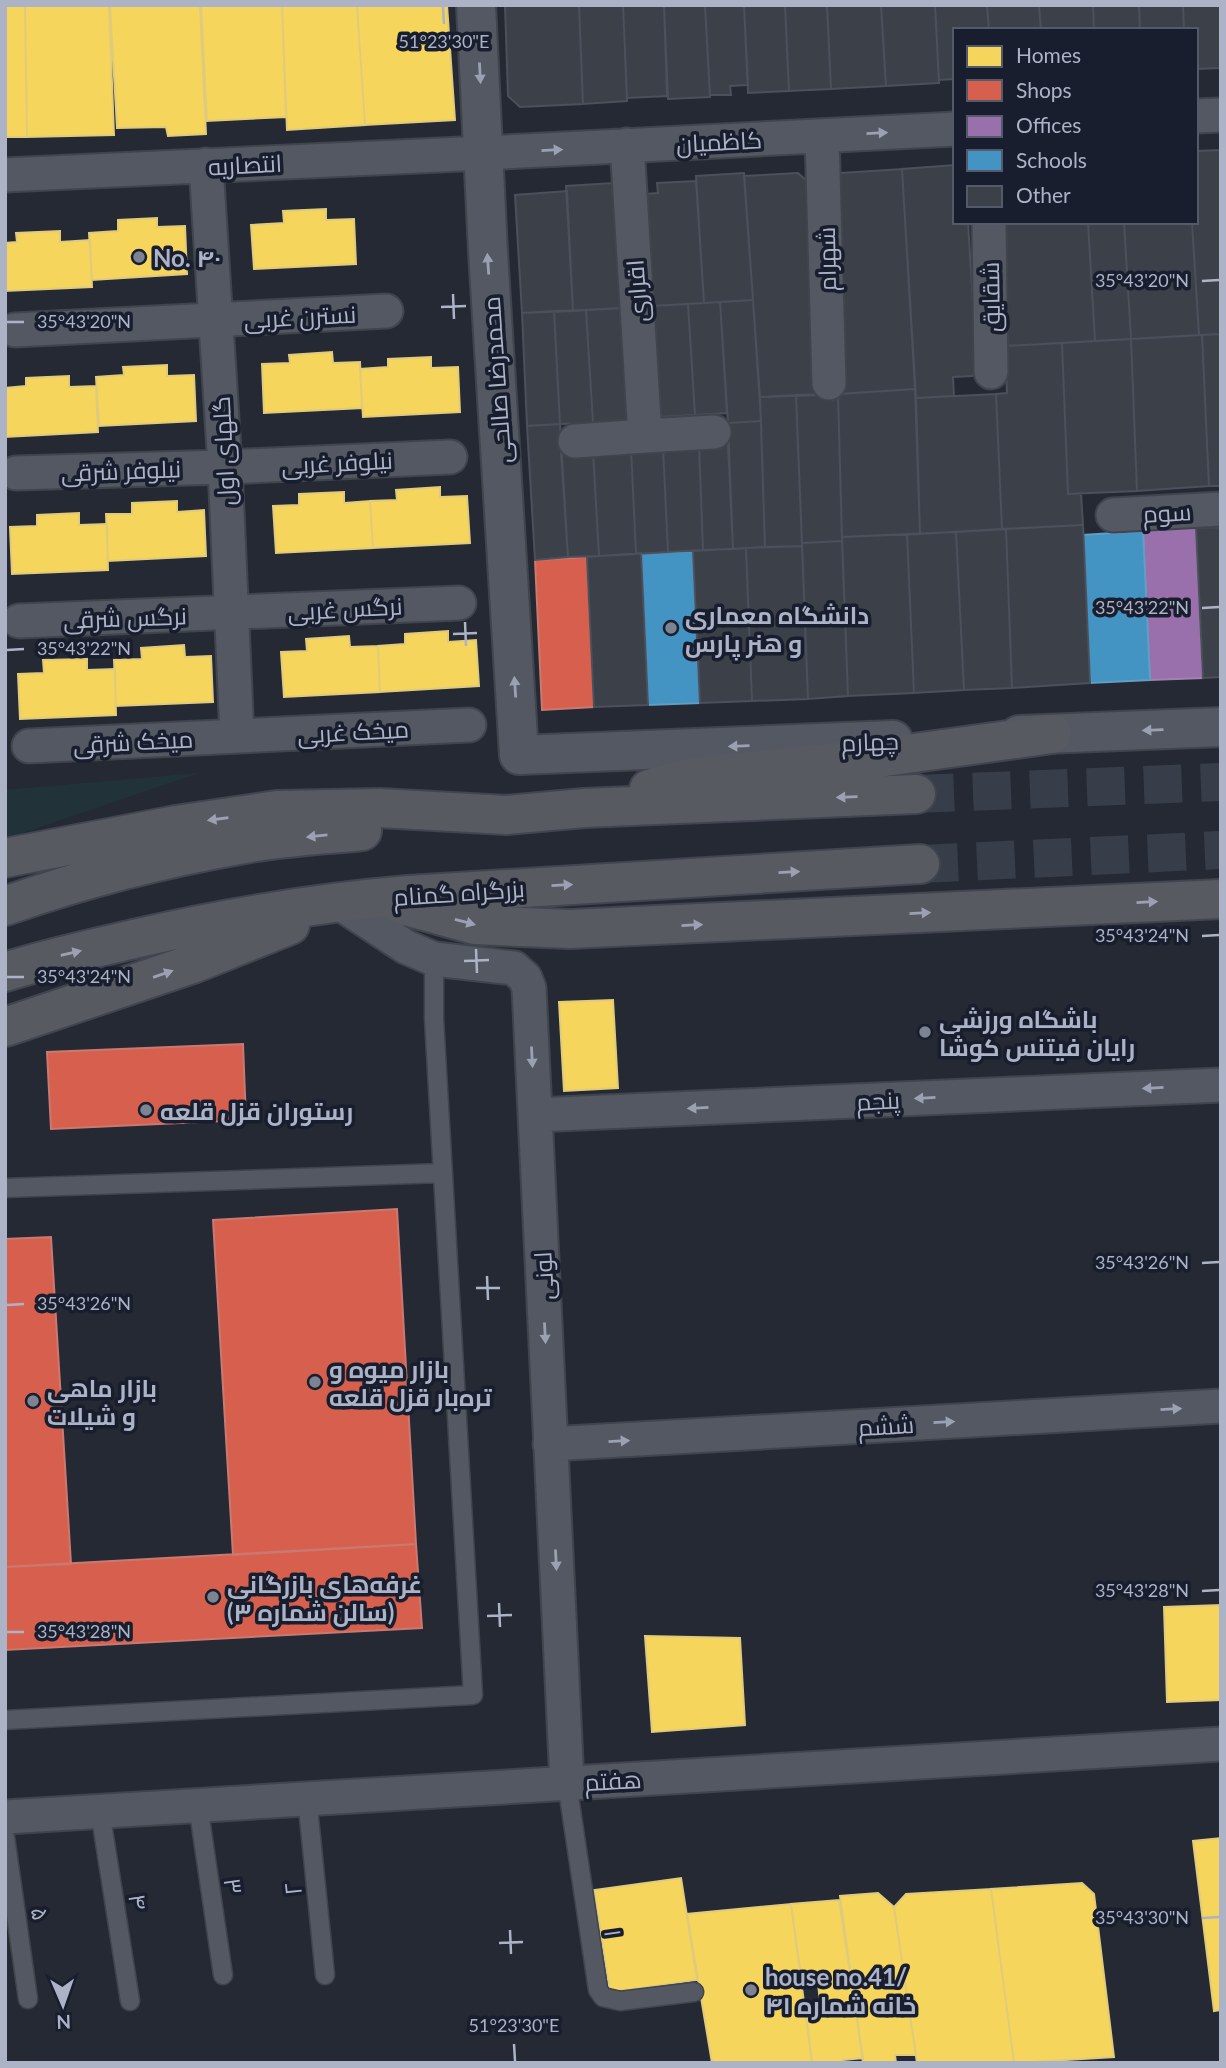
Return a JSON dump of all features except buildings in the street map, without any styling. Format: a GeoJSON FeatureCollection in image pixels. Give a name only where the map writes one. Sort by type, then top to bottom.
{"type":"FeatureCollection","features":[{"type":"Feature","properties":{"kind":"highway"},"geometry":{"type":"LineString","coordinates":[[584,808],[692,777],[885,757],[1052,734]]}},
{"type":"Feature","properties":{"kind":"highway"},"geometry":{"type":"LineString","coordinates":[[5,906],[128,870],[245,844],[584,808],[916,794]]}},
{"type":"Feature","properties":{"kind":"highway"},"geometry":{"type":"LineString","coordinates":[[5,858],[176,825],[277,810],[380,808],[506,815]]}},
{"type":"Feature","properties":{"kind":"highway","name":"بزرگراه گمنام"},"geometry":{"type":"LineString","coordinates":[[5,972],[47,959],[202,923],[338,902],[920,864]]}},
{"type":"Feature","properties":{"kind":"highway"},"geometry":{"type":"LineString","coordinates":[[376,898],[475,925],[570,929],[1221,899]]}},
{"type":"Feature","properties":{"kind":"highway"},"geometry":{"type":"LineString","coordinates":[[5,1027],[195,963],[338,902]]}},
{"type":"Feature","properties":{"kind":"street","name":"محمدرضا صالحی"},"geometry":{"type":"LineString","coordinates":[[476,5],[488,252],[519,755]]}},
{"type":"Feature","properties":{"kind":"street"},"geometry":{"type":"LineString","coordinates":[[1198,116],[1221,115]]}},
{"type":"Feature","properties":{"kind":"street","name":"کاظمیان"},"geometry":{"type":"LineString","coordinates":[[484,153],[953,129]]}},
{"type":"Feature","properties":{"kind":"street","name":"شهرام"},"geometry":{"type":"LineString","coordinates":[[822,136],[829,383]]}},
{"type":"Feature","properties":{"kind":"street","name":"اقراری"},"geometry":{"type":"LineString","coordinates":[[627,145],[645,436]]}},
{"type":"Feature","properties":{"kind":"street","name":"انتصاریه"},"geometry":{"type":"LineString","coordinates":[[5,175],[484,153]]}},
{"type":"Feature","properties":{"kind":"street","name":"گلهای اول"},"geometry":{"type":"LineString","coordinates":[[206,166],[225,467],[237,736]]}},
{"type":"Feature","properties":{"kind":"street","name":"شقایق"},"geometry":{"type":"LineString","coordinates":[[989,224],[991,372]]}},
{"type":"Feature","properties":{"kind":"street","name":"نسترن غربی"},"geometry":{"type":"LineString","coordinates":[[15,330],[386,311]]}},
{"type":"Feature","properties":{"kind":"street"},"geometry":{"type":"LineString","coordinates":[[575,442],[714,432]]}},
{"type":"Feature","properties":{"kind":"street","name":"نیلوفر غربی"},"geometry":{"type":"LineString","coordinates":[[225,467],[450,457]]}},
{"type":"Feature","properties":{"kind":"street","name":"نیلوفر شرقی"},"geometry":{"type":"LineString","coordinates":[[16,473],[225,467]]}},
{"type":"Feature","properties":{"kind":"street","name":"سوم"},"geometry":{"type":"LineString","coordinates":[[1113,515],[1221,509]]}},
{"type":"Feature","properties":{"kind":"street","name":"نرگس غربی"},"geometry":{"type":"LineString","coordinates":[[232,613],[458,603]]}},
{"type":"Feature","properties":{"kind":"street","name":"نرگس شرقی"},"geometry":{"type":"LineString","coordinates":[[19,621],[232,613]]}},
{"type":"Feature","properties":{"kind":"street","name":"میخک غربی"},"geometry":{"type":"LineString","coordinates":[[237,736],[469,725]]}},
{"type":"Feature","properties":{"kind":"street","name":"چهارم"},"geometry":{"type":"LineString","coordinates":[[519,755],[1221,727]]}},
{"type":"Feature","properties":{"kind":"street","name":"میخک شرقی"},"geometry":{"type":"LineString","coordinates":[[29,746],[237,736]]}},
{"type":"Feature","properties":{"kind":"street"},"geometry":{"type":"LineString","coordinates":[[338,902],[406,947],[434,959],[514,968]]}},
{"type":"Feature","properties":{"kind":"street","name":"لونی"},"geometry":{"type":"LineString","coordinates":[[514,968],[525,978],[529,988],[567,1783]]}},
{"type":"Feature","properties":{"kind":"street","name":"پنجم"},"geometry":{"type":"LineString","coordinates":[[535,1115],[1221,1085]]}},
{"type":"Feature","properties":{"kind":"street","name":"ششم"},"geometry":{"type":"LineString","coordinates":[[550,1444],[1221,1406]]}},
{"type":"Feature","properties":{"kind":"street","name":"هفتم"},"geometry":{"type":"LineString","coordinates":[[5,1816],[1221,1744]]}},
{"type":"Feature","properties":{"kind":"lane"},"geometry":{"type":"LineString","coordinates":[[5,1720],[473,1695],[434,1019],[434,959]]}},
{"type":"Feature","properties":{"kind":"lane"},"geometry":{"type":"LineString","coordinates":[[434,1019],[441,986],[450,972],[514,968]]}},
{"type":"Feature","properties":{"kind":"lane"},"geometry":{"type":"LineString","coordinates":[[5,1188],[443,1173]]}},
{"type":"Feature","properties":{"kind":"lane","name":"۱"},"geometry":{"type":"LineString","coordinates":[[567,1783],[598,1990],[603,1997],[620,2001],[694,1992]]}},
{"type":"Feature","properties":{"kind":"lane","name":"۲"},"geometry":{"type":"LineString","coordinates":[[307,1798],[325,1975]]}},
{"type":"Feature","properties":{"kind":"lane","name":"۳"},"geometry":{"type":"LineString","coordinates":[[198,1805],[223,1975]]}},
{"type":"Feature","properties":{"kind":"lane","name":"۴"},"geometry":{"type":"LineString","coordinates":[[100,1811],[130,2001]]}},
{"type":"Feature","properties":{"kind":"lane","name":"۵"},"geometry":{"type":"LineString","coordinates":[[5,1837],[28,1998]]}},
{"type":"Feature","properties":{"kind":"shaded area"},"geometry":{"type":"Polygon","coordinates":[[[199,773],[5,839],[5,790],[199,773]]]}},
{"type":"Feature","properties":{"kind":"tunnel"},"geometry":{"type":"LineString","coordinates":[[916,794],[1221,782]]}},
{"type":"Feature","properties":{"kind":"tunnel"},"geometry":{"type":"LineString","coordinates":[[920,864],[1221,850]]}},
{"type":"Feature","properties":{"kind":"place","name":"No. ۴۰"},"geometry":{"type":"Point","coordinates":[139,257]}},
{"type":"Feature","properties":{"kind":"place","name":"دانشگاه معماری و هنر پارس"},"geometry":{"type":"Point","coordinates":[671,628]}},
{"type":"Feature","properties":{"kind":"place","name":"باشگاه ورزشی رایان فیتنس کوشا"},"geometry":{"type":"Point","coordinates":[925,1032]}},
{"type":"Feature","properties":{"kind":"place","name":"رستوران قزل قلعه"},"geometry":{"type":"Point","coordinates":[146,1110]}},
{"type":"Feature","properties":{"kind":"place","name":"بازار میوه و تره‌بار قزل قلعه"},"geometry":{"type":"Point","coordinates":[315,1382]}},
{"type":"Feature","properties":{"kind":"place","name":"بازار ماهی و شیلات"},"geometry":{"type":"Point","coordinates":[33,1401]}},
{"type":"Feature","properties":{"kind":"place","name":"غرفه‌های بازرگانی (سالن شماره ۳)"},"geometry":{"type":"Point","coordinates":[213,1597]}},
{"type":"Feature","properties":{"kind":"place","name":"house no.41/ خانه شماره ۴۱"},"geometry":{"type":"Point","coordinates":[751,1990]}}]}
